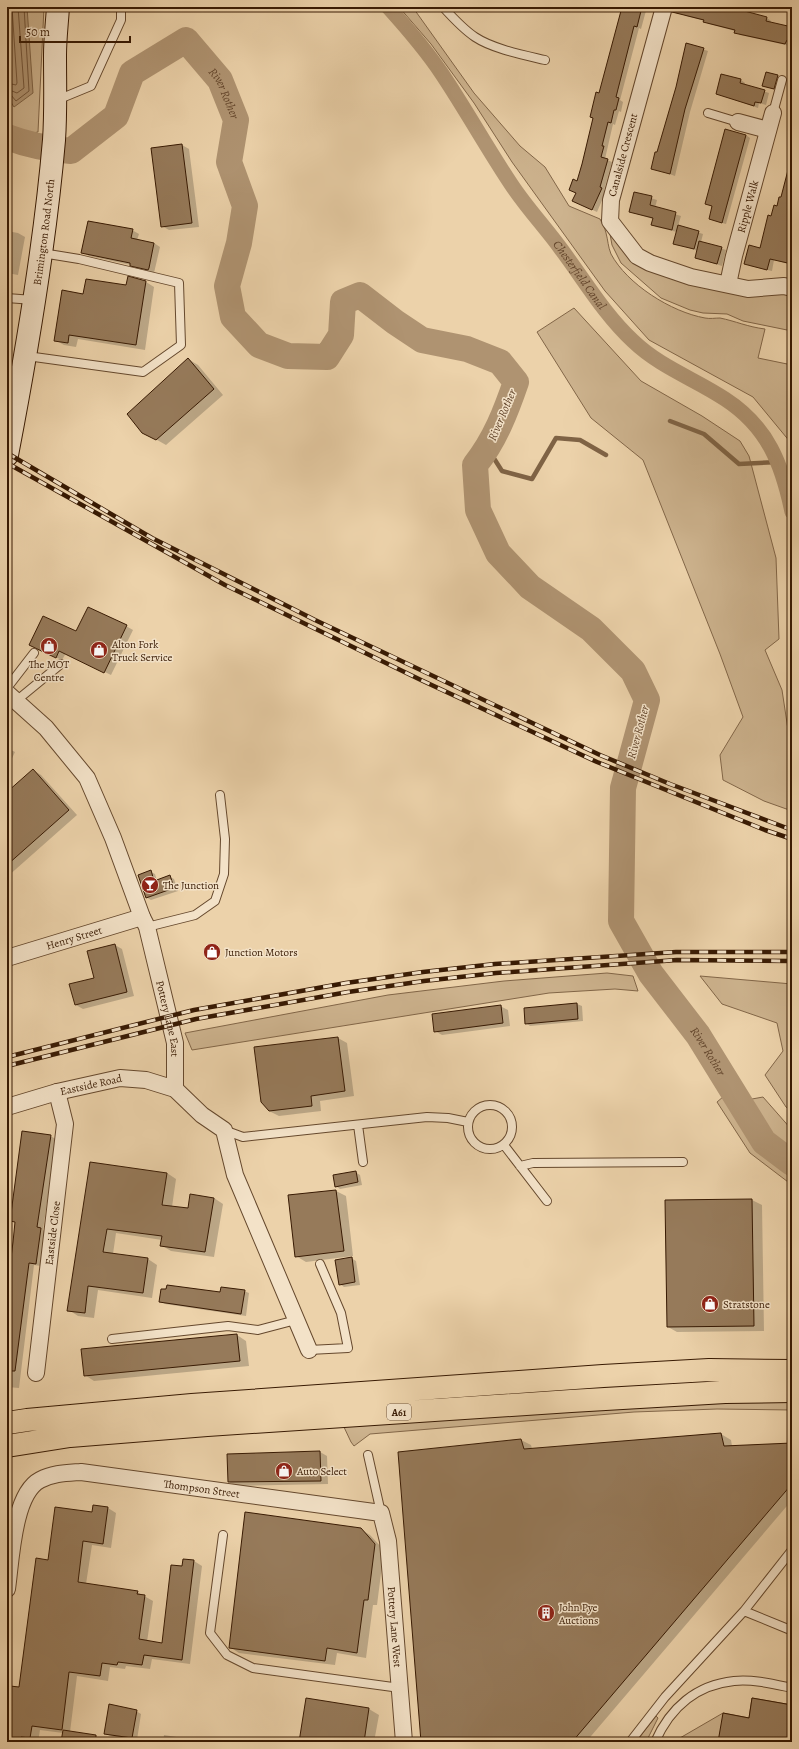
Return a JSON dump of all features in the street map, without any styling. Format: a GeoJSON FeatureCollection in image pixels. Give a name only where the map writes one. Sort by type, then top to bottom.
{"type":"FeatureCollection","features":[{"type":"Feature","properties":{"kind":"highway","name":"A61"},"geometry":{"type":"LineString","coordinates":[[7,1423],[192,1405],[587,1377],[709,1370],[792,1371]]}},
{"type":"Feature","properties":{"kind":"highway","name":"A61"},"geometry":{"type":"LineString","coordinates":[[7,1446],[70,1436],[215,1425],[586,1400],[725,1392],[792,1391]]}},
{"type":"Feature","properties":{"kind":"main road","name":"Brimington Road North"},"geometry":{"type":"LineString","coordinates":[[7,456],[42,253],[54,138],[55,53],[58,7]]}},
{"type":"Feature","properties":{"kind":"street","name":"Canalside Crescent"},"geometry":{"type":"LineString","coordinates":[[664,7],[611,200],[610,221],[637,256],[650,263],[691,277],[748,289],[784,286],[792,288]]}},
{"type":"Feature","properties":{"kind":"street","name":"Ripple Walk"},"geometry":{"type":"LineString","coordinates":[[728,284],[734,256],[773,113]]}},
{"type":"Feature","properties":{"kind":"street"},"geometry":{"type":"LineString","coordinates":[[738,122],[768,130]]}},
{"type":"Feature","properties":{"kind":"street","name":"Pottery Lane East"},"geometry":{"type":"LineString","coordinates":[[10,694],[46,728],[86,778],[113,838],[144,922],[174,1043],[175,1089]]}},
{"type":"Feature","properties":{"kind":"street","name":"Henry Street"},"geometry":{"type":"LineString","coordinates":[[7,958],[144,922]]}},
{"type":"Feature","properties":{"kind":"street","name":"Eastside Road"},"geometry":{"type":"LineString","coordinates":[[7,1106],[57,1092],[120,1078],[146,1080],[175,1089]]}},
{"type":"Feature","properties":{"kind":"street"},"geometry":{"type":"LineString","coordinates":[[175,1089],[202,1115],[224,1130],[235,1175],[309,1350]]}},
{"type":"Feature","properties":{"kind":"street","name":"Eastside Close"},"geometry":{"type":"LineString","coordinates":[[36,1374],[65,1124],[57,1092]]}},
{"type":"Feature","properties":{"kind":"street","name":"Thompson Street"},"geometry":{"type":"LineString","coordinates":[[7,1589],[16,1517],[28,1491],[38,1481],[57,1474],[81,1472],[381,1513]]}},
{"type":"Feature","properties":{"kind":"street","name":"Pottery Lane West"},"geometry":{"type":"LineString","coordinates":[[381,1513],[388,1541],[404,1742]]}},
{"type":"Feature","properties":{"kind":"lane"},"geometry":{"type":"LineString","coordinates":[[55,101],[91,86],[121,20],[121,7]]}},
{"type":"Feature","properties":{"kind":"lane"},"geometry":{"type":"LineString","coordinates":[[444,7],[455,20],[475,37],[507,50],[545,60]]}},
{"type":"Feature","properties":{"kind":"lane","name":"Ripple Walk"},"geometry":{"type":"LineString","coordinates":[[773,113],[782,80]]}},
{"type":"Feature","properties":{"kind":"lane"},"geometry":{"type":"LineString","coordinates":[[708,113],[738,122]]}},
{"type":"Feature","properties":{"kind":"lane"},"geometry":{"type":"LineString","coordinates":[[25,356],[143,372],[181,345],[180,283],[79,259],[42,253]]}},
{"type":"Feature","properties":{"kind":"lane"},"geometry":{"type":"LineString","coordinates":[[7,298],[34,300]]}},
{"type":"Feature","properties":{"kind":"lane"},"geometry":{"type":"LineString","coordinates":[[10,694],[34,653]]}},
{"type":"Feature","properties":{"kind":"lane"},"geometry":{"type":"LineString","coordinates":[[10,694],[61,664]]}},
{"type":"Feature","properties":{"kind":"lane"},"geometry":{"type":"LineString","coordinates":[[144,922],[195,915],[215,901],[224,874],[225,839],[220,795]]}},
{"type":"Feature","properties":{"kind":"lane"},"geometry":{"type":"LineString","coordinates":[[492,1104],[503,1108],[511,1117],[513,1124],[511,1135],[504,1145],[494,1149],[487,1149],[479,1146],[471,1138],[468,1131],[468,1122],[474,1112],[484,1105],[492,1104]]}},
{"type":"Feature","properties":{"kind":"lane"},"geometry":{"type":"LineString","coordinates":[[224,1130],[243,1137],[427,1117],[448,1118],[468,1122]]}},
{"type":"Feature","properties":{"kind":"lane"},"geometry":{"type":"LineString","coordinates":[[358,1125],[363,1162]]}},
{"type":"Feature","properties":{"kind":"lane"},"geometry":{"type":"LineString","coordinates":[[504,1145],[547,1201]]}},
{"type":"Feature","properties":{"kind":"lane"},"geometry":{"type":"LineString","coordinates":[[520,1166],[532,1163],[683,1162]]}},
{"type":"Feature","properties":{"kind":"lane"},"geometry":{"type":"LineString","coordinates":[[309,1350],[348,1348],[341,1313],[320,1264]]}},
{"type":"Feature","properties":{"kind":"lane"},"geometry":{"type":"LineString","coordinates":[[112,1339],[228,1326],[258,1330],[296,1320]]}},
{"type":"Feature","properties":{"kind":"lane"},"geometry":{"type":"LineString","coordinates":[[368,1455],[381,1513]]}},
{"type":"Feature","properties":{"kind":"lane"},"geometry":{"type":"LineString","coordinates":[[223,1535],[210,1633],[227,1655],[253,1668],[400,1688]]}},
{"type":"Feature","properties":{"kind":"lane"},"geometry":{"type":"LineString","coordinates":[[630,1742],[665,1698],[744,1611],[792,1550]]}},
{"type":"Feature","properties":{"kind":"lane"},"geometry":{"type":"LineString","coordinates":[[744,1611],[788,1629],[792,1625]]}},
{"type":"Feature","properties":{"kind":"lane"},"geometry":{"type":"LineString","coordinates":[[655,1742],[666,1721],[678,1705],[715,1685],[735,1681],[761,1682],[792,1688]]}},
{"type":"Feature","properties":{"kind":"shaded area"},"geometry":{"type":"Polygon","coordinates":[[[7,7],[44,7],[38,132],[7,138],[7,7]]]}},
{"type":"Feature","properties":{"kind":"shaded area"},"geometry":{"type":"Polygon","coordinates":[[[399,7],[412,7],[414,9],[474,93],[520,146],[545,167],[569,206],[600,219],[606,231],[611,254],[618,265],[639,286],[665,303],[692,315],[707,318],[720,318],[765,329],[758,358],[792,365],[792,450],[791,443],[753,397],[649,340],[605,291],[512,162],[474,103],[431,44],[399,7]]]}},
{"type":"Feature","properties":{"kind":"shaded area"},"geometry":{"type":"Polygon","coordinates":[[[610,234],[630,255],[776,293],[792,294],[792,331],[743,321],[727,314],[703,313],[690,310],[661,298],[621,263],[612,245],[610,234]]]}},
{"type":"Feature","properties":{"kind":"shaded area"},"geometry":{"type":"Polygon","coordinates":[[[574,308],[641,381],[702,416],[740,441],[749,456],[776,558],[779,639],[765,650],[782,690],[792,756],[792,811],[764,801],[723,780],[720,755],[743,717],[720,654],[643,460],[591,418],[537,332],[574,308]]]}},
{"type":"Feature","properties":{"kind":"shaded area"},"geometry":{"type":"Polygon","coordinates":[[[607,973],[633,976],[638,991],[615,989],[549,993],[192,1050],[185,1033],[388,995],[504,981],[607,973]]]}},
{"type":"Feature","properties":{"kind":"shaded area"},"geometry":{"type":"Polygon","coordinates":[[[700,976],[792,984],[792,1112],[786,1107],[765,1075],[783,1051],[777,1023],[722,1004],[700,976]]]}},
{"type":"Feature","properties":{"kind":"shaded area"},"geometry":{"type":"Polygon","coordinates":[[[737,1085],[752,1099],[763,1097],[792,1130],[792,1185],[750,1153],[717,1102],[737,1085]]]}},
{"type":"Feature","properties":{"kind":"shaded area"},"geometry":{"type":"Polygon","coordinates":[[[792,1401],[792,1410],[717,1409],[634,1412],[370,1434],[354,1446],[343,1425],[630,1405],[792,1401]]]}},
{"type":"Feature","properties":{"kind":"shaded area"},"geometry":{"type":"Polygon","coordinates":[[[752,1698],[792,1705],[792,1742],[673,1742],[723,1713],[749,1718],[752,1698]]]}},
{"type":"Feature","properties":{"kind":"shaded area"},"geometry":{"type":"Polygon","coordinates":[[[656,1716],[658,1718],[646,1742],[636,1742],[656,1716]]]}},
{"type":"Feature","properties":{"kind":"water"},"geometry":{"type":"Polygon","coordinates":[[[7,7],[27,7],[33,93],[14,107],[7,96],[7,7]]]}},
{"type":"Feature","properties":{"kind":"building"},"geometry":{"type":"Polygon","coordinates":[[[622,7],[642,7],[637,27],[634,26],[616,97],[619,98],[616,110],[614,110],[611,123],[608,122],[602,146],[604,146],[601,157],[608,159],[600,187],[602,188],[592,210],[572,201],[576,193],[569,190],[573,179],[577,181],[582,164],[593,118],[590,117],[596,92],[599,93],[622,7]]]}},
{"type":"Feature","properties":{"kind":"building"},"geometry":{"type":"Polygon","coordinates":[[[673,7],[737,7],[737,9],[767,17],[766,21],[792,27],[792,41],[787,40],[785,44],[734,33],[735,30],[672,12],[673,7]]]}},
{"type":"Feature","properties":{"kind":"building"},"geometry":{"type":"Polygon","coordinates":[[[686,43],[704,48],[685,109],[670,174],[651,169],[676,87],[686,43]]]}},
{"type":"Feature","properties":{"kind":"building"},"geometry":{"type":"Polygon","coordinates":[[[766,72],[778,75],[774,89],[762,86],[766,72]]]}},
{"type":"Feature","properties":{"kind":"building"},"geometry":{"type":"Polygon","coordinates":[[[721,74],[741,79],[740,83],[765,90],[761,103],[755,102],[754,106],[716,94],[721,74]]]}},
{"type":"Feature","properties":{"kind":"building"},"geometry":{"type":"Polygon","coordinates":[[[725,129],[746,135],[722,223],[709,219],[712,206],[705,204],[725,129]]]}},
{"type":"Feature","properties":{"kind":"building"},"geometry":{"type":"Polygon","coordinates":[[[182,144],[192,223],[161,227],[151,148],[182,144]]]}},
{"type":"Feature","properties":{"kind":"building"},"geometry":{"type":"Polygon","coordinates":[[[788,170],[792,170],[792,264],[770,259],[767,270],[744,264],[749,245],[760,248],[768,215],[771,216],[774,205],[777,206],[779,197],[781,197],[788,170]]]}},
{"type":"Feature","properties":{"kind":"building"},"geometry":{"type":"Polygon","coordinates":[[[634,192],[652,196],[650,205],[676,212],[672,230],[651,225],[653,218],[629,212],[634,192]]]}},
{"type":"Feature","properties":{"kind":"building"},"geometry":{"type":"Polygon","coordinates":[[[88,221],[133,229],[131,238],[154,243],[148,270],[130,266],[130,263],[81,253],[88,221]]]}},
{"type":"Feature","properties":{"kind":"building"},"geometry":{"type":"Polygon","coordinates":[[[678,225],[699,231],[694,249],[673,244],[678,225]]]}},
{"type":"Feature","properties":{"kind":"building"},"geometry":{"type":"Polygon","coordinates":[[[699,241],[722,247],[717,264],[695,258],[699,241]]]}},
{"type":"Feature","properties":{"kind":"building"},"geometry":{"type":"Polygon","coordinates":[[[128,276],[146,281],[136,345],[69,335],[68,343],[54,341],[62,290],[83,294],[86,279],[126,285],[128,276]]]}},
{"type":"Feature","properties":{"kind":"building"},"geometry":{"type":"Polygon","coordinates":[[[188,358],[214,389],[156,440],[142,433],[127,414],[188,358]]]}},
{"type":"Feature","properties":{"kind":"building"},"geometry":{"type":"Polygon","coordinates":[[[88,607],[127,625],[104,673],[59,651],[56,658],[29,645],[43,616],[76,631],[88,607]]]}},
{"type":"Feature","properties":{"kind":"building"},"geometry":{"type":"Polygon","coordinates":[[[33,769],[69,810],[7,865],[7,792],[33,769]]]}},
{"type":"Feature","properties":{"kind":"building"},"geometry":{"type":"Polygon","coordinates":[[[151,870],[154,881],[170,875],[174,888],[146,898],[138,875],[151,870]]]}},
{"type":"Feature","properties":{"kind":"building"},"geometry":{"type":"Polygon","coordinates":[[[115,944],[127,992],[75,1005],[69,984],[94,978],[87,951],[115,944]]]}},
{"type":"Feature","properties":{"kind":"building"},"geometry":{"type":"Polygon","coordinates":[[[577,1003],[578,1019],[525,1024],[524,1008],[577,1003]]]}},
{"type":"Feature","properties":{"kind":"building"},"geometry":{"type":"Polygon","coordinates":[[[501,1005],[503,1023],[434,1032],[432,1014],[501,1005]]]}},
{"type":"Feature","properties":{"kind":"building"},"geometry":{"type":"Polygon","coordinates":[[[338,1037],[345,1091],[311,1096],[312,1106],[269,1111],[261,1102],[254,1047],[338,1037]]]}},
{"type":"Feature","properties":{"kind":"building"},"geometry":{"type":"Polygon","coordinates":[[[22,1131],[51,1135],[37,1227],[41,1228],[36,1264],[29,1263],[15,1371],[7,1371],[7,1265],[10,1266],[13,1242],[15,1222],[10,1221],[22,1131]]]}},
{"type":"Feature","properties":{"kind":"building"},"geometry":{"type":"Polygon","coordinates":[[[90,1162],[167,1173],[162,1205],[188,1208],[190,1194],[214,1198],[205,1252],[160,1246],[162,1236],[107,1229],[103,1252],[148,1258],[143,1293],[88,1286],[85,1313],[67,1311],[90,1162]]]}},
{"type":"Feature","properties":{"kind":"building"},"geometry":{"type":"Polygon","coordinates":[[[356,1171],[358,1182],[335,1187],[333,1175],[356,1171]]]}},
{"type":"Feature","properties":{"kind":"building"},"geometry":{"type":"Polygon","coordinates":[[[336,1190],[344,1251],[295,1257],[288,1195],[336,1190]]]}},
{"type":"Feature","properties":{"kind":"building"},"geometry":{"type":"Polygon","coordinates":[[[752,1199],[754,1326],[667,1327],[665,1200],[752,1199]]]}},
{"type":"Feature","properties":{"kind":"building"},"geometry":{"type":"Polygon","coordinates":[[[352,1257],[355,1282],[339,1285],[335,1260],[352,1257]]]}},
{"type":"Feature","properties":{"kind":"building"},"geometry":{"type":"Polygon","coordinates":[[[167,1285],[220,1292],[221,1287],[245,1290],[241,1314],[159,1302],[161,1289],[166,1289],[167,1285]]]}},
{"type":"Feature","properties":{"kind":"building"},"geometry":{"type":"Polygon","coordinates":[[[237,1334],[240,1361],[84,1376],[81,1349],[237,1334]]]}},
{"type":"Feature","properties":{"kind":"building","name":"John Pye Auctions"},"geometry":{"type":"Polygon","coordinates":[[[721,1433],[724,1446],[792,1443],[791,1485],[572,1742],[421,1742],[398,1452],[521,1439],[524,1449],[721,1433]]]}},
{"type":"Feature","properties":{"kind":"building"},"geometry":{"type":"Polygon","coordinates":[[[320,1451],[321,1481],[228,1482],[227,1454],[320,1451]]]}},
{"type":"Feature","properties":{"kind":"building"},"geometry":{"type":"Polygon","coordinates":[[[93,1505],[108,1507],[103,1544],[83,1541],[78,1582],[138,1591],[137,1594],[145,1595],[139,1639],[162,1643],[171,1565],[182,1566],[183,1559],[194,1560],[182,1660],[144,1655],[142,1665],[118,1662],[117,1665],[102,1663],[100,1676],[69,1672],[62,1730],[32,1726],[30,1738],[21,1737],[21,1742],[7,1742],[7,1706],[10,1686],[19,1687],[36,1558],[48,1560],[55,1507],[92,1512],[93,1505]]]}},
{"type":"Feature","properties":{"kind":"building"},"geometry":{"type":"Polygon","coordinates":[[[245,1512],[361,1528],[375,1544],[368,1600],[364,1600],[357,1653],[327,1648],[325,1661],[229,1648],[245,1512]]]}},
{"type":"Feature","properties":{"kind":"building"},"geometry":{"type":"Polygon","coordinates":[[[306,1698],[369,1708],[364,1742],[299,1742],[306,1698]]]}},
{"type":"Feature","properties":{"kind":"building"},"geometry":{"type":"Polygon","coordinates":[[[752,1698],[792,1705],[792,1742],[718,1742],[723,1713],[749,1718],[752,1698]]]}},
{"type":"Feature","properties":{"kind":"building"},"geometry":{"type":"Polygon","coordinates":[[[109,1704],[137,1710],[132,1738],[104,1734],[109,1704]]]}},
{"type":"Feature","properties":{"kind":"building"},"geometry":{"type":"Polygon","coordinates":[[[63,1730],[96,1735],[96,1742],[61,1742],[63,1730]]]}},
{"type":"Feature","properties":{"kind":"waterway","name":"Chesterfield Canal"},"geometry":{"type":"LineString","coordinates":[[388,7],[436,65],[493,157],[517,192],[613,320],[643,350],[666,366],[714,392],[740,410],[762,434],[778,463],[792,512]]}},
{"type":"Feature","properties":{"kind":"waterway","name":"River Rother"},"geometry":{"type":"LineString","coordinates":[[7,137],[38,146],[71,151],[116,116],[132,73],[186,40],[220,80],[236,120],[229,162],[245,206],[239,243],[227,286],[233,317],[259,345],[288,356],[327,357],[341,335],[343,302],[360,295],[395,322],[422,340],[467,349],[500,362],[516,382],[494,435],[475,465],[478,510],[498,553],[530,587],[591,629],[633,671],[647,700],[623,788],[621,921],[651,974],[698,1035],[764,1142],[792,1163]]}},
{"type":"Feature","properties":{"kind":"waterway"},"geometry":{"type":"LineString","coordinates":[[670,421],[704,434],[739,464],[779,462]]}},
{"type":"Feature","properties":{"kind":"waterway"},"geometry":{"type":"LineString","coordinates":[[488,449],[502,471],[532,479],[556,438],[580,440],[606,455]]}},
{"type":"Feature","properties":{"kind":"railway"},"geometry":{"type":"LineString","coordinates":[[7,453],[152,538],[315,620],[600,755],[670,784],[792,830]]}},
{"type":"Feature","properties":{"kind":"railway"},"geometry":{"type":"LineString","coordinates":[[7,463],[225,585],[423,681],[597,762],[765,830],[792,839]]}},
{"type":"Feature","properties":{"kind":"railway"},"geometry":{"type":"LineString","coordinates":[[7,1057],[194,1010],[346,983],[423,972],[495,964],[676,952],[792,952]]}},
{"type":"Feature","properties":{"kind":"railway"},"geometry":{"type":"LineString","coordinates":[[7,1066],[196,1019],[348,992],[424,981],[496,973],[677,960],[792,961]]}},
{"type":"Feature","properties":{"kind":"place","name":"The MOT Centre"},"geometry":{"type":"Point","coordinates":[49,646]}},
{"type":"Feature","properties":{"kind":"place","name":"Alton Fork Truck Service"},"geometry":{"type":"Point","coordinates":[99,650]}},
{"type":"Feature","properties":{"kind":"place","name":"The Junction"},"geometry":{"type":"Point","coordinates":[150,885]}},
{"type":"Feature","properties":{"kind":"place","name":"Junction Motors"},"geometry":{"type":"Point","coordinates":[212,952]}},
{"type":"Feature","properties":{"kind":"place","name":"Stratstone"},"geometry":{"type":"Point","coordinates":[710,1304]}},
{"type":"Feature","properties":{"kind":"place","name":"Auto Select"},"geometry":{"type":"Point","coordinates":[284,1471]}},
{"type":"Feature","properties":{"kind":"place","name":"John Pye Auctions"},"geometry":{"type":"Point","coordinates":[546,1613]}}]}
